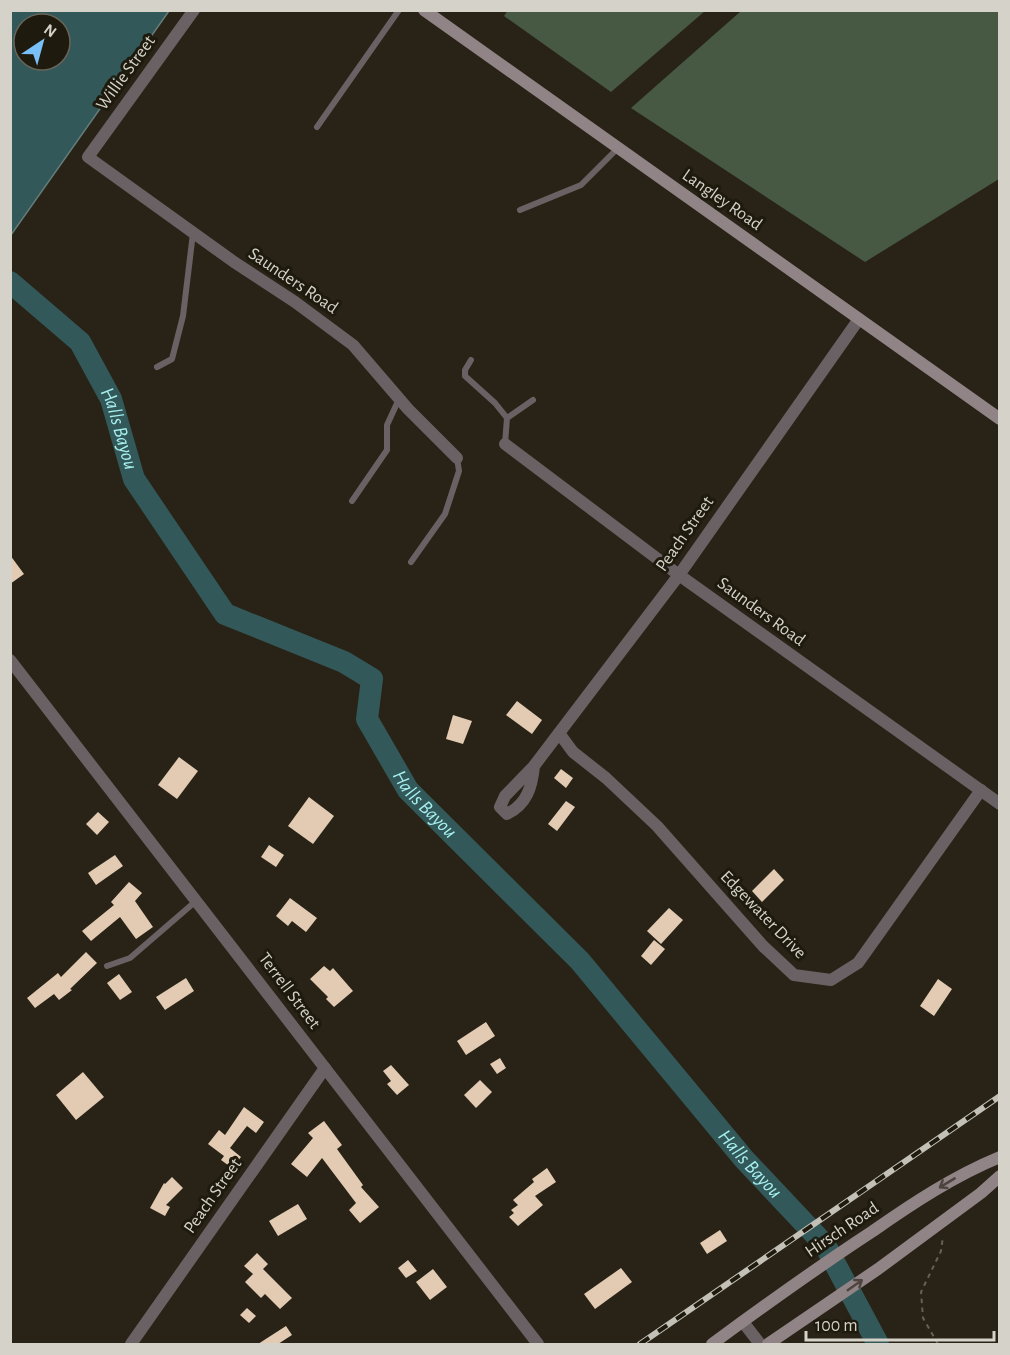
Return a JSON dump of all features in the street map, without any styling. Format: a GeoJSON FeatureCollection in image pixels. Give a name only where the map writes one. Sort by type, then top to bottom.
{"type":"FeatureCollection","features":[{"type":"Feature","properties":{"kind":"street","name":"Willie Street"},"geometry":{"type":"LineString","coordinates":[[88,157],[194,10]]}},
{"type":"Feature","properties":{"kind":"street","name":"Langley Road"},"geometry":{"type":"LineString","coordinates":[[424,10],[999,419]]}},
{"type":"Feature","properties":{"kind":"street","name":"Saunders Road"},"geometry":{"type":"LineString","coordinates":[[88,157],[353,345],[399,399],[457,458]]}},
{"type":"Feature","properties":{"kind":"street","name":"Peach Street"},"geometry":{"type":"LineString","coordinates":[[534,766],[679,575],[859,319]]}},
{"type":"Feature","properties":{"kind":"street","name":"Saunders Road"},"geometry":{"type":"LineString","coordinates":[[505,444],[679,575],[999,804]]}},
{"type":"Feature","properties":{"kind":"street","name":"Terrell Street"},"geometry":{"type":"LineString","coordinates":[[10,660],[538,1344]]}},
{"type":"Feature","properties":{"kind":"street","name":"Edgewater Drive"},"geometry":{"type":"LineString","coordinates":[[559,733],[573,752],[606,778],[657,826],[763,946],[794,975],[831,980],[858,963],[981,790]]}},
{"type":"Feature","properties":{"kind":"street","name":"Peach Street"},"geometry":{"type":"LineString","coordinates":[[131,1344],[325,1068]]}},
{"type":"Feature","properties":{"kind":"street","name":"Hirsch Road"},"geometry":{"type":"LineString","coordinates":[[712,1344],[777,1295],[913,1204],[963,1174],[999,1157]]}},
{"type":"Feature","properties":{"kind":"street"},"geometry":{"type":"LineString","coordinates":[[768,1344],[878,1269],[981,1193],[999,1176]]}},
{"type":"Feature","properties":{"kind":"street"},"geometry":{"type":"LineString","coordinates":[[742,1322],[760,1344]]}},
{"type":"Feature","properties":{"kind":"lane"},"geometry":{"type":"LineString","coordinates":[[317,127],[399,10]]}},
{"type":"Feature","properties":{"kind":"lane"},"geometry":{"type":"LineString","coordinates":[[520,210],[581,185],[618,148]]}},
{"type":"Feature","properties":{"kind":"lane"},"geometry":{"type":"LineString","coordinates":[[157,367],[172,359],[183,316],[193,233]]}},
{"type":"Feature","properties":{"kind":"lane"},"geometry":{"type":"LineString","coordinates":[[471,360],[465,370],[465,376],[495,403],[507,418],[505,444]]}},
{"type":"Feature","properties":{"kind":"lane"},"geometry":{"type":"LineString","coordinates":[[352,501],[387,450],[387,425],[399,399]]}},
{"type":"Feature","properties":{"kind":"lane"},"geometry":{"type":"LineString","coordinates":[[507,418],[533,400]]}},
{"type":"Feature","properties":{"kind":"lane"},"geometry":{"type":"LineString","coordinates":[[411,562],[445,513],[459,471],[457,458]]}},
{"type":"Feature","properties":{"kind":"lane"},"geometry":{"type":"LineString","coordinates":[[107,966],[130,958],[196,901]]}},
{"type":"Feature","properties":{"kind":"path"},"geometry":{"type":"LineString","coordinates":[[938,1344],[923,1318],[921,1292],[941,1251],[944,1233]]}},
{"type":"Feature","properties":{"kind":"green space"},"geometry":{"type":"Polygon","coordinates":[[[508,10],[705,11],[611,92],[504,16],[508,10]]]}},
{"type":"Feature","properties":{"kind":"green space"},"geometry":{"type":"Polygon","coordinates":[[[741,11],[999,11],[999,179],[865,262],[631,108],[741,11]]]}},
{"type":"Feature","properties":{"kind":"water"},"geometry":{"type":"Polygon","coordinates":[[[10,11],[169,11],[11,235],[10,11]]]}},
{"type":"Feature","properties":{"kind":"building"},"geometry":{"type":"Polygon","coordinates":[[[10,555],[24,574],[10,584],[10,555]]]}},
{"type":"Feature","properties":{"kind":"building"},"geometry":{"type":"Polygon","coordinates":[[[517,701],[542,720],[532,734],[506,715],[517,701]]]}},
{"type":"Feature","properties":{"kind":"building"},"geometry":{"type":"Polygon","coordinates":[[[453,715],[472,721],[463,744],[446,739],[453,715]]]}},
{"type":"Feature","properties":{"kind":"building"},"geometry":{"type":"Polygon","coordinates":[[[179,757],[198,771],[177,799],[158,785],[179,757]]]}},
{"type":"Feature","properties":{"kind":"building"},"geometry":{"type":"Polygon","coordinates":[[[561,769],[573,778],[566,788],[554,778],[561,769]]]}},
{"type":"Feature","properties":{"kind":"building"},"geometry":{"type":"Polygon","coordinates":[[[309,797],[334,816],[313,844],[288,826],[309,797]]]}},
{"type":"Feature","properties":{"kind":"building"},"geometry":{"type":"Polygon","coordinates":[[[566,801],[575,807],[557,831],[548,824],[566,801]]]}},
{"type":"Feature","properties":{"kind":"building"},"geometry":{"type":"Polygon","coordinates":[[[98,812],[109,822],[97,835],[86,824],[98,812]]]}},
{"type":"Feature","properties":{"kind":"building"},"geometry":{"type":"Polygon","coordinates":[[[269,845],[284,855],[276,867],[261,857],[269,845]]]}},
{"type":"Feature","properties":{"kind":"building"},"geometry":{"type":"Polygon","coordinates":[[[115,855],[123,866],[96,885],[88,873],[115,855]]]}},
{"type":"Feature","properties":{"kind":"building"},"geometry":{"type":"Polygon","coordinates":[[[774,869],[784,880],[762,902],[752,891],[774,869]]]}},
{"type":"Feature","properties":{"kind":"building"},"geometry":{"type":"Polygon","coordinates":[[[129,882],[142,893],[135,901],[153,927],[136,939],[120,917],[91,941],[82,931],[114,905],[111,902],[129,882]]]}},
{"type":"Feature","properties":{"kind":"building"},"geometry":{"type":"Polygon","coordinates":[[[290,898],[317,918],[306,932],[292,921],[288,926],[276,916],[290,898]]]}},
{"type":"Feature","properties":{"kind":"building"},"geometry":{"type":"Polygon","coordinates":[[[669,908],[683,920],[661,944],[647,931],[669,908]]]}},
{"type":"Feature","properties":{"kind":"building"},"geometry":{"type":"Polygon","coordinates":[[[654,940],[665,949],[651,965],[641,956],[654,940]]]}},
{"type":"Feature","properties":{"kind":"building"},"geometry":{"type":"Polygon","coordinates":[[[86,952],[97,963],[70,989],[72,990],[59,1000],[54,994],[35,1008],[27,998],[58,973],[61,977],[86,952]]]}},
{"type":"Feature","properties":{"kind":"building"},"geometry":{"type":"Polygon","coordinates":[[[324,966],[330,971],[333,968],[353,991],[334,1007],[326,999],[328,997],[310,979],[324,966]]]}},
{"type":"Feature","properties":{"kind":"building"},"geometry":{"type":"Polygon","coordinates":[[[119,974],[132,992],[120,1000],[107,983],[119,974]]]}},
{"type":"Feature","properties":{"kind":"building"},"geometry":{"type":"Polygon","coordinates":[[[186,978],[194,991],[165,1010],[156,997],[186,978]]]}},
{"type":"Feature","properties":{"kind":"building"},"geometry":{"type":"Polygon","coordinates":[[[938,979],[952,989],[934,1016],[920,1006],[938,979]]]}},
{"type":"Feature","properties":{"kind":"building"},"geometry":{"type":"Polygon","coordinates":[[[486,1022],[495,1036],[466,1055],[457,1041],[486,1022]]]}},
{"type":"Feature","properties":{"kind":"building"},"geometry":{"type":"Polygon","coordinates":[[[500,1058],[506,1068],[497,1074],[490,1064],[500,1058]]]}},
{"type":"Feature","properties":{"kind":"building"},"geometry":{"type":"Polygon","coordinates":[[[391,1065],[409,1085],[397,1095],[387,1084],[391,1081],[383,1071],[391,1065]]]}},
{"type":"Feature","properties":{"kind":"building"},"geometry":{"type":"Polygon","coordinates":[[[83,1072],[104,1097],[76,1120],[56,1095],[83,1072]]]}},
{"type":"Feature","properties":{"kind":"building"},"geometry":{"type":"Polygon","coordinates":[[[480,1080],[492,1092],[476,1108],[464,1095],[480,1080]]]}},
{"type":"Feature","properties":{"kind":"building"},"geometry":{"type":"Polygon","coordinates":[[[244,1107],[264,1122],[256,1133],[247,1126],[230,1148],[241,1157],[232,1168],[221,1160],[224,1156],[208,1144],[219,1130],[225,1135],[244,1107]]]}},
{"type":"Feature","properties":{"kind":"building"},"geometry":{"type":"Polygon","coordinates":[[[324,1121],[342,1145],[337,1149],[363,1185],[361,1187],[379,1207],[360,1223],[349,1210],[356,1203],[322,1158],[307,1177],[291,1164],[313,1138],[308,1133],[324,1121]]]}},
{"type":"Feature","properties":{"kind":"building"},"geometry":{"type":"Polygon","coordinates":[[[547,1168],[556,1182],[535,1196],[543,1205],[518,1226],[509,1217],[514,1213],[511,1210],[518,1205],[513,1200],[534,1182],[532,1179],[547,1168]]]}},
{"type":"Feature","properties":{"kind":"building"},"geometry":{"type":"Polygon","coordinates":[[[172,1177],[183,1188],[166,1205],[170,1207],[165,1216],[150,1208],[164,1183],[172,1177]]]}},
{"type":"Feature","properties":{"kind":"building"},"geometry":{"type":"Polygon","coordinates":[[[298,1204],[307,1219],[278,1236],[269,1221],[298,1204]]]}},
{"type":"Feature","properties":{"kind":"building"},"geometry":{"type":"Polygon","coordinates":[[[720,1230],[727,1241],[707,1254],[700,1243],[720,1230]]]}},
{"type":"Feature","properties":{"kind":"building"},"geometry":{"type":"Polygon","coordinates":[[[257,1253],[268,1264],[263,1269],[292,1298],[280,1309],[265,1294],[261,1298],[245,1282],[253,1274],[244,1266],[257,1253]]]}},
{"type":"Feature","properties":{"kind":"building"},"geometry":{"type":"Polygon","coordinates":[[[408,1260],[417,1271],[406,1278],[398,1268],[408,1260]]]}},
{"type":"Feature","properties":{"kind":"building"},"geometry":{"type":"Polygon","coordinates":[[[621,1268],[632,1282],[595,1309],[584,1294],[621,1268]]]}},
{"type":"Feature","properties":{"kind":"building"},"geometry":{"type":"Polygon","coordinates":[[[433,1269],[447,1287],[430,1300],[416,1282],[433,1269]]]}},
{"type":"Feature","properties":{"kind":"building"},"geometry":{"type":"Polygon","coordinates":[[[247,1308],[256,1316],[249,1323],[240,1315],[247,1308]]]}},
{"type":"Feature","properties":{"kind":"building"},"geometry":{"type":"Polygon","coordinates":[[[286,1326],[292,1335],[278,1344],[258,1344],[286,1326]]]}},
{"type":"Feature","properties":{"kind":"waterway","name":"Halls Bayou"},"geometry":{"type":"LineString","coordinates":[[10,282],[80,342],[111,399],[134,479],[225,614],[344,662],[372,679],[367,719],[408,790],[580,961],[744,1159],[825,1245],[878,1344]]}},
{"type":"Feature","properties":{"kind":"railway"},"geometry":{"type":"LineString","coordinates":[[640,1344],[1000,1096]]}}]}
